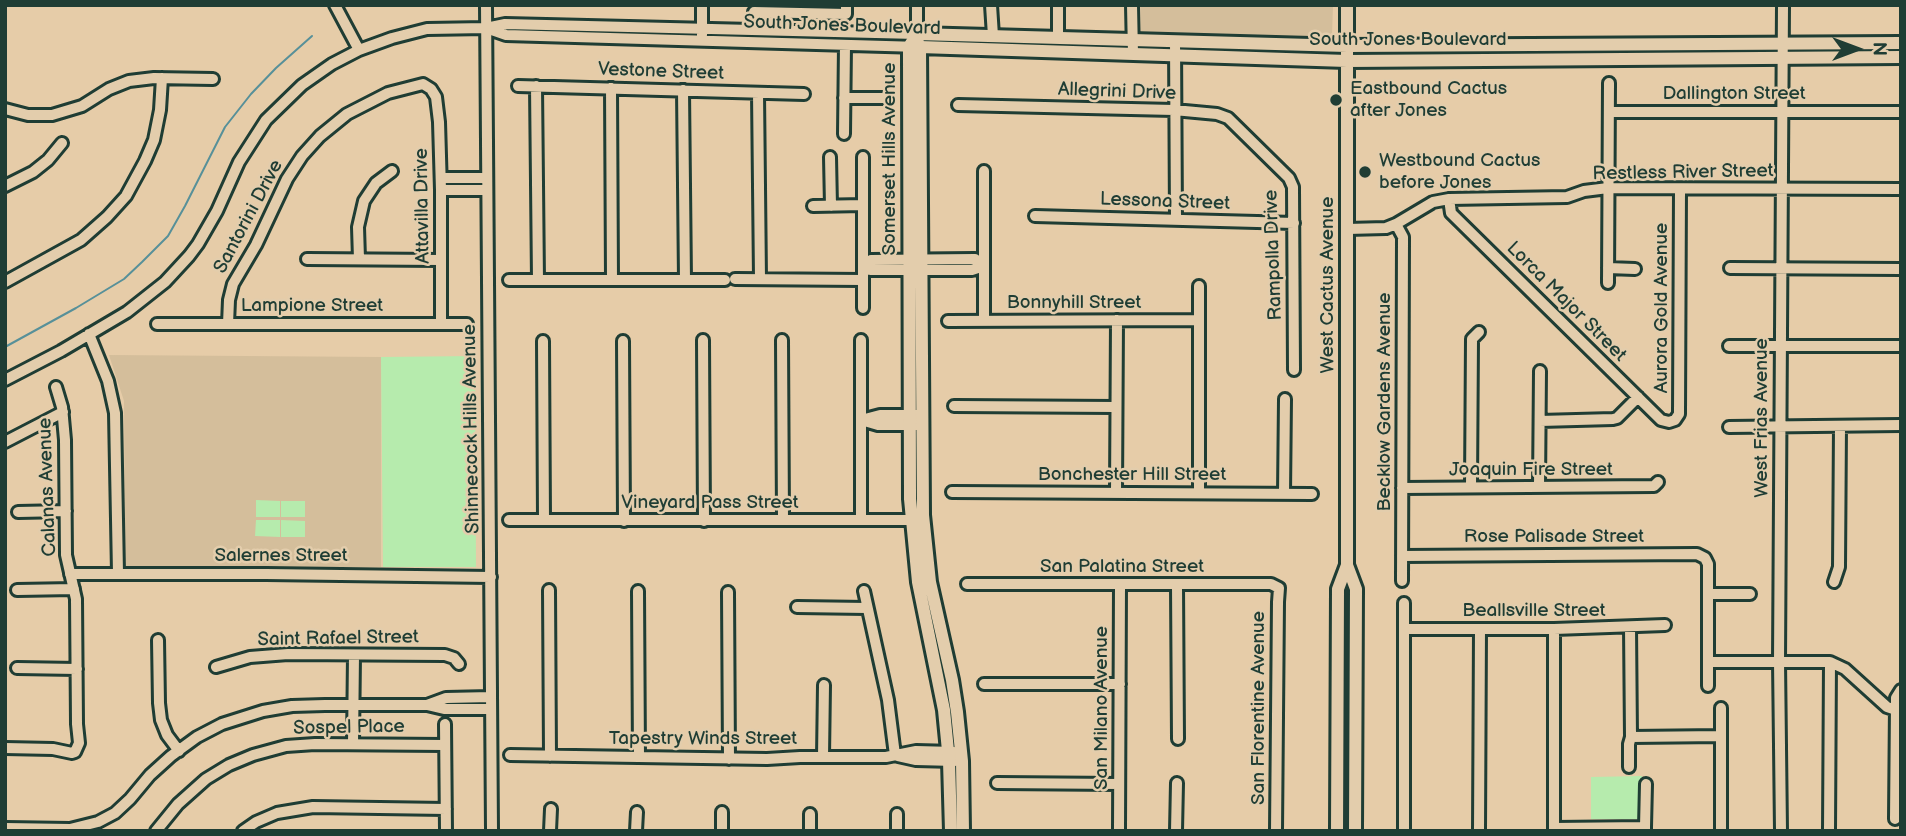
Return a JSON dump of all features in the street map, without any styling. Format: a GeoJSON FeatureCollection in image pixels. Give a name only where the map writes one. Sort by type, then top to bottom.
{"type":"FeatureCollection","features":[{"type":"Feature","properties":{"kind":"main road","name":"West Cactus Avenue"},"geometry":{"type":"LineString","coordinates":[[1337,831],[1338,589],[1347,565],[1348,5]]}},
{"type":"Feature","properties":{"kind":"main road","name":"South Jones Boulevard"},"geometry":{"type":"LineString","coordinates":[[915,43],[993,36],[1348,47],[1901,43]]}},
{"type":"Feature","properties":{"kind":"main road","name":"South Jones Boulevard"},"geometry":{"type":"LineString","coordinates":[[915,43],[1348,61],[1901,57]]}},
{"type":"Feature","properties":{"kind":"main road","name":"Somerset Hills Avenue"},"geometry":{"type":"LineString","coordinates":[[915,43],[915,420],[911,520],[918,582],[955,757],[964,831]]}},
{"type":"Feature","properties":{"kind":"main road","name":"Somerset Hills Avenue"},"geometry":{"type":"LineString","coordinates":[[915,420],[925,542],[936,610],[952,680],[955,757],[951,831]]}},
{"type":"Feature","properties":{"kind":"main road","name":"West Cactus Avenue"},"geometry":{"type":"LineString","coordinates":[[1347,565],[1356,589],[1355,831]]}},
{"type":"Feature","properties":{"kind":"street"},"geometry":{"type":"LineString","coordinates":[[335,5],[359,50]]}},
{"type":"Feature","properties":{"kind":"street","name":"Shinnecock Hills Avenue"},"geometry":{"type":"LineString","coordinates":[[486,5],[492,831]]}},
{"type":"Feature","properties":{"kind":"street"},"geometry":{"type":"LineString","coordinates":[[702,5],[702,41]]}},
{"type":"Feature","properties":{"kind":"street"},"geometry":{"type":"LineString","coordinates":[[915,43],[917,5]]}},
{"type":"Feature","properties":{"kind":"street"},"geometry":{"type":"LineString","coordinates":[[991,5],[993,36]]}},
{"type":"Feature","properties":{"kind":"street"},"geometry":{"type":"LineString","coordinates":[[1058,5],[1058,38]]}},
{"type":"Feature","properties":{"kind":"street"},"geometry":{"type":"LineString","coordinates":[[1132,5],[1133,54]]}},
{"type":"Feature","properties":{"kind":"street","name":"West Frias Avenue"},"geometry":{"type":"LineString","coordinates":[[1781,831],[1779,661],[1783,5]]}},
{"type":"Feature","properties":{"kind":"street"},"geometry":{"type":"LineString","coordinates":[[754,12],[774,9],[846,9]]}},
{"type":"Feature","properties":{"kind":"street","name":"South Jones Boulevard"},"geometry":{"type":"LineString","coordinates":[[486,28],[505,24],[702,29],[915,43]]}},
{"type":"Feature","properties":{"kind":"street"},"geometry":{"type":"LineString","coordinates":[[5,380],[61,351],[140,303],[176,271],[208,227],[239,162],[266,120],[316,74],[359,50],[392,38],[427,29],[486,28]]}},
{"type":"Feature","properties":{"kind":"street","name":"South Jones Boulevard"},"geometry":{"type":"LineString","coordinates":[[486,28],[506,35],[845,45],[915,43]]}},
{"type":"Feature","properties":{"kind":"street"},"geometry":{"type":"LineString","coordinates":[[1175,41],[1175,220]]}},
{"type":"Feature","properties":{"kind":"street"},"geometry":{"type":"LineString","coordinates":[[844,134],[845,45]]}},
{"type":"Feature","properties":{"kind":"street"},"geometry":{"type":"LineString","coordinates":[[5,282],[70,248],[95,229],[122,202],[140,172],[153,140],[160,110],[162,78]]}},
{"type":"Feature","properties":{"kind":"street"},"geometry":{"type":"LineString","coordinates":[[5,109],[28,116],[52,115],[82,106],[118,85],[141,79],[213,79]]}},
{"type":"Feature","properties":{"kind":"street"},"geometry":{"type":"LineString","coordinates":[[1608,284],[1609,83]]}},
{"type":"Feature","properties":{"kind":"street","name":"Santorini Drive"},"geometry":{"type":"LineString","coordinates":[[228,324],[233,284],[256,244],[287,178],[311,145],[347,114],[378,98],[417,84],[431,89]]}},
{"type":"Feature","properties":{"kind":"street","name":"Vestone Street"},"geometry":{"type":"LineString","coordinates":[[518,86],[804,94]]}},
{"type":"Feature","properties":{"kind":"street"},"geometry":{"type":"LineString","coordinates":[[536,86],[538,280]]}},
{"type":"Feature","properties":{"kind":"street"},"geometry":{"type":"LineString","coordinates":[[611,88],[612,280]]}},
{"type":"Feature","properties":{"kind":"street","name":"Attavilla Drive"},"geometry":{"type":"LineString","coordinates":[[431,89],[437,105],[441,184],[442,324]]}},
{"type":"Feature","properties":{"kind":"street"},"geometry":{"type":"LineString","coordinates":[[683,90],[685,280]]}},
{"type":"Feature","properties":{"kind":"street"},"geometry":{"type":"LineString","coordinates":[[758,93],[760,279]]}},
{"type":"Feature","properties":{"kind":"street"},"geometry":{"type":"LineString","coordinates":[[844,98],[887,98]]}},
{"type":"Feature","properties":{"kind":"street","name":"Allegrini Drive"},"geometry":{"type":"LineString","coordinates":[[958,105],[1174,110],[1222,115],[1261,150]]}},
{"type":"Feature","properties":{"kind":"street","name":"Dallington Street"},"geometry":{"type":"LineString","coordinates":[[1609,112],[1901,112]]}},
{"type":"Feature","properties":{"kind":"street"},"geometry":{"type":"LineString","coordinates":[[5,186],[33,172],[48,160],[62,143]]}},
{"type":"Feature","properties":{"kind":"street","name":"Rampolla Drive"},"geometry":{"type":"LineString","coordinates":[[1261,150],[1291,182],[1293,192],[1294,370]]}},
{"type":"Feature","properties":{"kind":"street"},"geometry":{"type":"LineString","coordinates":[[863,157],[863,308]]}},
{"type":"Feature","properties":{"kind":"street"},"geometry":{"type":"LineString","coordinates":[[830,158],[831,206]]}},
{"type":"Feature","properties":{"kind":"street"},"geometry":{"type":"LineString","coordinates":[[359,259],[358,227],[364,201],[376,183],[392,171]]}},
{"type":"Feature","properties":{"kind":"street"},"geometry":{"type":"LineString","coordinates":[[984,171],[984,321]]}},
{"type":"Feature","properties":{"kind":"street"},"geometry":{"type":"LineString","coordinates":[[441,184],[488,184]]}},
{"type":"Feature","properties":{"kind":"street","name":"Restless River Street"},"geometry":{"type":"LineString","coordinates":[[1347,229],[1386,228],[1433,202],[1449,199],[1567,197],[1584,191],[1608,188],[1901,189]]}},
{"type":"Feature","properties":{"kind":"street","name":"Aurora Gold Avenue"},"geometry":{"type":"LineString","coordinates":[[1669,422],[1675,420],[1679,414],[1679,189]]}},
{"type":"Feature","properties":{"kind":"street","name":"Lorca Major Street"},"geometry":{"type":"LineString","coordinates":[[1449,199],[1451,214],[1661,420],[1669,422]]}},
{"type":"Feature","properties":{"kind":"street"},"geometry":{"type":"LineString","coordinates":[[813,206],[863,205]]}},
{"type":"Feature","properties":{"kind":"street","name":"Lessona Street"},"geometry":{"type":"LineString","coordinates":[[1035,216],[1294,223]]}},
{"type":"Feature","properties":{"kind":"street","name":"Becklow Gardens Avenue"},"geometry":{"type":"LineString","coordinates":[[1396,224],[1403,237],[1402,581]]}},
{"type":"Feature","properties":{"kind":"street"},"geometry":{"type":"LineString","coordinates":[[307,259],[441,260]]}},
{"type":"Feature","properties":{"kind":"street"},"geometry":{"type":"LineString","coordinates":[[863,267],[871,260],[916,265],[975,259],[984,266]]}},
{"type":"Feature","properties":{"kind":"street"},"geometry":{"type":"LineString","coordinates":[[1608,268],[1635,269]]}},
{"type":"Feature","properties":{"kind":"street"},"geometry":{"type":"LineString","coordinates":[[1730,268],[1901,269]]}},
{"type":"Feature","properties":{"kind":"street"},"geometry":{"type":"LineString","coordinates":[[509,280],[863,279]]}},
{"type":"Feature","properties":{"kind":"street"},"geometry":{"type":"LineString","coordinates":[[1199,286],[1199,493]]}},
{"type":"Feature","properties":{"kind":"street"},"geometry":{"type":"LineString","coordinates":[[1116,493],[1117,320]]}},
{"type":"Feature","properties":{"kind":"street","name":"Bonnyhill Street"},"geometry":{"type":"LineString","coordinates":[[948,321],[1199,320]]}},
{"type":"Feature","properties":{"kind":"street","name":"Lampione Street"},"geometry":{"type":"LineString","coordinates":[[157,324],[467,324]]}},
{"type":"Feature","properties":{"kind":"street"},"geometry":{"type":"LineString","coordinates":[[1471,488],[1472,339],[1479,332]]}},
{"type":"Feature","properties":{"kind":"street"},"geometry":{"type":"LineString","coordinates":[[89,334],[103,365],[115,413],[118,573]]}},
{"type":"Feature","properties":{"kind":"street"},"geometry":{"type":"LineString","coordinates":[[704,340],[704,521]]}},
{"type":"Feature","properties":{"kind":"street"},"geometry":{"type":"LineString","coordinates":[[782,340],[783,519]]}},
{"type":"Feature","properties":{"kind":"street"},"geometry":{"type":"LineString","coordinates":[[861,340],[861,519]]}},
{"type":"Feature","properties":{"kind":"street"},"geometry":{"type":"LineString","coordinates":[[543,341],[544,520]]}},
{"type":"Feature","properties":{"kind":"street"},"geometry":{"type":"LineString","coordinates":[[623,341],[624,521]]}},
{"type":"Feature","properties":{"kind":"street"},"geometry":{"type":"LineString","coordinates":[[1729,346],[1901,346]]}},
{"type":"Feature","properties":{"kind":"street"},"geometry":{"type":"LineString","coordinates":[[1539,487],[1540,371]]}},
{"type":"Feature","properties":{"kind":"street","name":"Calanas Avenue"},"geometry":{"type":"LineString","coordinates":[[5,748],[75,752],[79,743],[76,598],[66,555],[65,440],[63,412],[56,387]]}},
{"type":"Feature","properties":{"kind":"street"},"geometry":{"type":"LineString","coordinates":[[1540,421],[1614,419],[1637,397]]}},
{"type":"Feature","properties":{"kind":"street"},"geometry":{"type":"LineString","coordinates":[[1284,494],[1285,399]]}},
{"type":"Feature","properties":{"kind":"street"},"geometry":{"type":"LineString","coordinates":[[954,405],[1116,407]]}},
{"type":"Feature","properties":{"kind":"street"},"geometry":{"type":"LineString","coordinates":[[5,442],[63,412]]}},
{"type":"Feature","properties":{"kind":"street"},"geometry":{"type":"LineString","coordinates":[[861,420],[880,415],[915,420]]}},
{"type":"Feature","properties":{"kind":"street"},"geometry":{"type":"LineString","coordinates":[[1729,427],[1901,425]]}},
{"type":"Feature","properties":{"kind":"street"},"geometry":{"type":"LineString","coordinates":[[1834,582],[1839,567],[1840,426]]}},
{"type":"Feature","properties":{"kind":"street","name":"Joaquin Fire Street"},"geometry":{"type":"LineString","coordinates":[[1402,488],[1654,486],[1658,482]]}},
{"type":"Feature","properties":{"kind":"street","name":"Bonchester Hill Street"},"geometry":{"type":"LineString","coordinates":[[952,492],[1312,494]]}},
{"type":"Feature","properties":{"kind":"street"},"geometry":{"type":"LineString","coordinates":[[18,512],[66,511]]}},
{"type":"Feature","properties":{"kind":"street","name":"Vineyard Pass Street"},"geometry":{"type":"LineString","coordinates":[[509,520],[911,520]]}},
{"type":"Feature","properties":{"kind":"street","name":"Rose Palisade Street"},"geometry":{"type":"LineString","coordinates":[[1402,556],[1698,554],[1705,558],[1708,564],[1708,594]]}},
{"type":"Feature","properties":{"kind":"street","name":"Salernes Street"},"geometry":{"type":"LineString","coordinates":[[70,574],[491,576]]}},
{"type":"Feature","properties":{"kind":"street","name":"San Palatina Street"},"geometry":{"type":"LineString","coordinates":[[967,584],[1276,586]]}},
{"type":"Feature","properties":{"kind":"street","name":"San Milano Avenue"},"geometry":{"type":"LineString","coordinates":[[1119,831],[1120,584]]}},
{"type":"Feature","properties":{"kind":"street"},"geometry":{"type":"LineString","coordinates":[[1177,584],[1178,739]]}},
{"type":"Feature","properties":{"kind":"street","name":"San Florentine Avenue"},"geometry":{"type":"LineString","coordinates":[[1276,586],[1279,593],[1276,831]]}},
{"type":"Feature","properties":{"kind":"street"},"geometry":{"type":"LineString","coordinates":[[17,590],[74,589]]}},
{"type":"Feature","properties":{"kind":"street"},"geometry":{"type":"LineString","coordinates":[[549,590],[550,756]]}},
{"type":"Feature","properties":{"kind":"street"},"geometry":{"type":"LineString","coordinates":[[638,591],[639,757]]}},
{"type":"Feature","properties":{"kind":"street"},"geometry":{"type":"LineString","coordinates":[[864,591],[888,700],[895,755]]}},
{"type":"Feature","properties":{"kind":"street"},"geometry":{"type":"LineString","coordinates":[[728,592],[729,758]]}},
{"type":"Feature","properties":{"kind":"street"},"geometry":{"type":"LineString","coordinates":[[1708,686],[1708,594],[1750,594]]}},
{"type":"Feature","properties":{"kind":"street"},"geometry":{"type":"LineString","coordinates":[[1404,603],[1404,831]]}},
{"type":"Feature","properties":{"kind":"street"},"geometry":{"type":"LineString","coordinates":[[797,607],[867,608]]}},
{"type":"Feature","properties":{"kind":"street","name":"Beallsville Street"},"geometry":{"type":"LineString","coordinates":[[1404,629],[1554,629],[1665,625]]}},
{"type":"Feature","properties":{"kind":"street"},"geometry":{"type":"LineString","coordinates":[[1629,767],[1630,627]]}},
{"type":"Feature","properties":{"kind":"street"},"geometry":{"type":"LineString","coordinates":[[1479,629],[1479,831]]}},
{"type":"Feature","properties":{"kind":"street"},"geometry":{"type":"LineString","coordinates":[[1554,629],[1554,829],[1645,829],[1646,784]]}},
{"type":"Feature","properties":{"kind":"street"},"geometry":{"type":"LineString","coordinates":[[158,640],[161,720],[167,735],[179,751]]}},
{"type":"Feature","properties":{"kind":"street","name":"Saint Rafael Street"},"geometry":{"type":"LineString","coordinates":[[216,667],[239,659],[273,654],[445,655],[454,658],[459,664]]}},
{"type":"Feature","properties":{"kind":"street"},"geometry":{"type":"LineString","coordinates":[[354,655],[354,744]]}},
{"type":"Feature","properties":{"kind":"street"},"geometry":{"type":"LineString","coordinates":[[1708,662],[1830,662],[1845,669],[1887,707],[1896,710]]}},
{"type":"Feature","properties":{"kind":"street"},"geometry":{"type":"LineString","coordinates":[[1829,831],[1830,662]]}},
{"type":"Feature","properties":{"kind":"street"},"geometry":{"type":"LineString","coordinates":[[17,668],[77,669]]}},
{"type":"Feature","properties":{"kind":"street"},"geometry":{"type":"LineString","coordinates":[[984,684],[1120,684]]}},
{"type":"Feature","properties":{"kind":"street"},"geometry":{"type":"LineString","coordinates":[[823,757],[824,685]]}},
{"type":"Feature","properties":{"kind":"street"},"geometry":{"type":"LineString","coordinates":[[1895,819],[1898,791],[1896,701],[1901,691]]}},
{"type":"Feature","properties":{"kind":"street"},"geometry":{"type":"LineString","coordinates":[[5,828],[79,828],[107,818],[130,799],[150,775],[179,751],[209,731],[250,714],[292,706],[427,705],[444,709],[491,703]]}},
{"type":"Feature","properties":{"kind":"street"},"geometry":{"type":"LineString","coordinates":[[1721,708],[1721,831]]}},
{"type":"Feature","properties":{"kind":"street"},"geometry":{"type":"LineString","coordinates":[[445,724],[446,831]]}},
{"type":"Feature","properties":{"kind":"street"},"geometry":{"type":"LineString","coordinates":[[1631,737],[1721,736]]}},
{"type":"Feature","properties":{"kind":"street","name":"Sospel Place"},"geometry":{"type":"LineString","coordinates":[[156,831],[178,804],[196,788],[242,759],[286,746],[445,745]]}},
{"type":"Feature","properties":{"kind":"street","name":"Tapestry Winds Street"},"geometry":{"type":"LineString","coordinates":[[510,755],[767,759],[886,757],[916,751],[955,757]]}},
{"type":"Feature","properties":{"kind":"street"},"geometry":{"type":"LineString","coordinates":[[997,783],[1119,784]]}},
{"type":"Feature","properties":{"kind":"street"},"geometry":{"type":"LineString","coordinates":[[1176,831],[1177,783]]}},
{"type":"Feature","properties":{"kind":"street"},"geometry":{"type":"LineString","coordinates":[[243,831],[277,813],[313,807],[446,809]]}},
{"type":"Feature","properties":{"kind":"street"},"geometry":{"type":"LineString","coordinates":[[550,831],[551,809]]}},
{"type":"Feature","properties":{"kind":"street"},"geometry":{"type":"LineString","coordinates":[[636,831],[637,811]]}},
{"type":"Feature","properties":{"kind":"street"},"geometry":{"type":"LineString","coordinates":[[722,812],[722,831]]}},
{"type":"Feature","properties":{"kind":"street"},"geometry":{"type":"LineString","coordinates":[[810,814],[810,831]]}},
{"type":"Feature","properties":{"kind":"street"},"geometry":{"type":"LineString","coordinates":[[897,814],[897,831]]}},
{"type":"Feature","properties":{"kind":"shaded area"},"geometry":{"type":"Polygon","coordinates":[[[1141,5],[1333,5],[1332,36],[1141,35],[1141,5]]]}},
{"type":"Feature","properties":{"kind":"shaded area"},"geometry":{"type":"Polygon","coordinates":[[[109,355],[381,357],[381,567],[125,567],[124,401],[109,355]]]}},
{"type":"Feature","properties":{"kind":"green space"},"geometry":{"type":"Polygon","coordinates":[[[475,356],[476,567],[383,567],[381,357],[475,356]]]}},
{"type":"Feature","properties":{"kind":"green space"},"geometry":{"type":"Polygon","coordinates":[[[256,500],[280,501],[280,517],[256,517],[256,500]]]}},
{"type":"Feature","properties":{"kind":"green space"},"geometry":{"type":"Polygon","coordinates":[[[281,501],[305,501],[305,517],[281,517],[281,501]]]}},
{"type":"Feature","properties":{"kind":"green space"},"geometry":{"type":"Polygon","coordinates":[[[256,520],[280,520],[280,537],[255,536],[256,520]]]}},
{"type":"Feature","properties":{"kind":"green space"},"geometry":{"type":"Polygon","coordinates":[[[281,520],[305,521],[305,537],[281,537],[281,520]]]}},
{"type":"Feature","properties":{"kind":"green space"},"geometry":{"type":"Polygon","coordinates":[[[1642,776],[1641,819],[1591,819],[1591,777],[1642,776]]]}},
{"type":"Feature","properties":{"kind":"waterway"},"geometry":{"type":"LineString","coordinates":[[5,347],[124,279],[168,236],[225,127],[251,94],[312,36]]}},
{"type":"Feature","properties":{"kind":"place","name":"Eastbound Cactus after Jones"},"geometry":{"type":"Point","coordinates":[1336,100]}},
{"type":"Feature","properties":{"kind":"place","name":"Westbound Cactus before Jones"},"geometry":{"type":"Point","coordinates":[1365,172]}}]}
